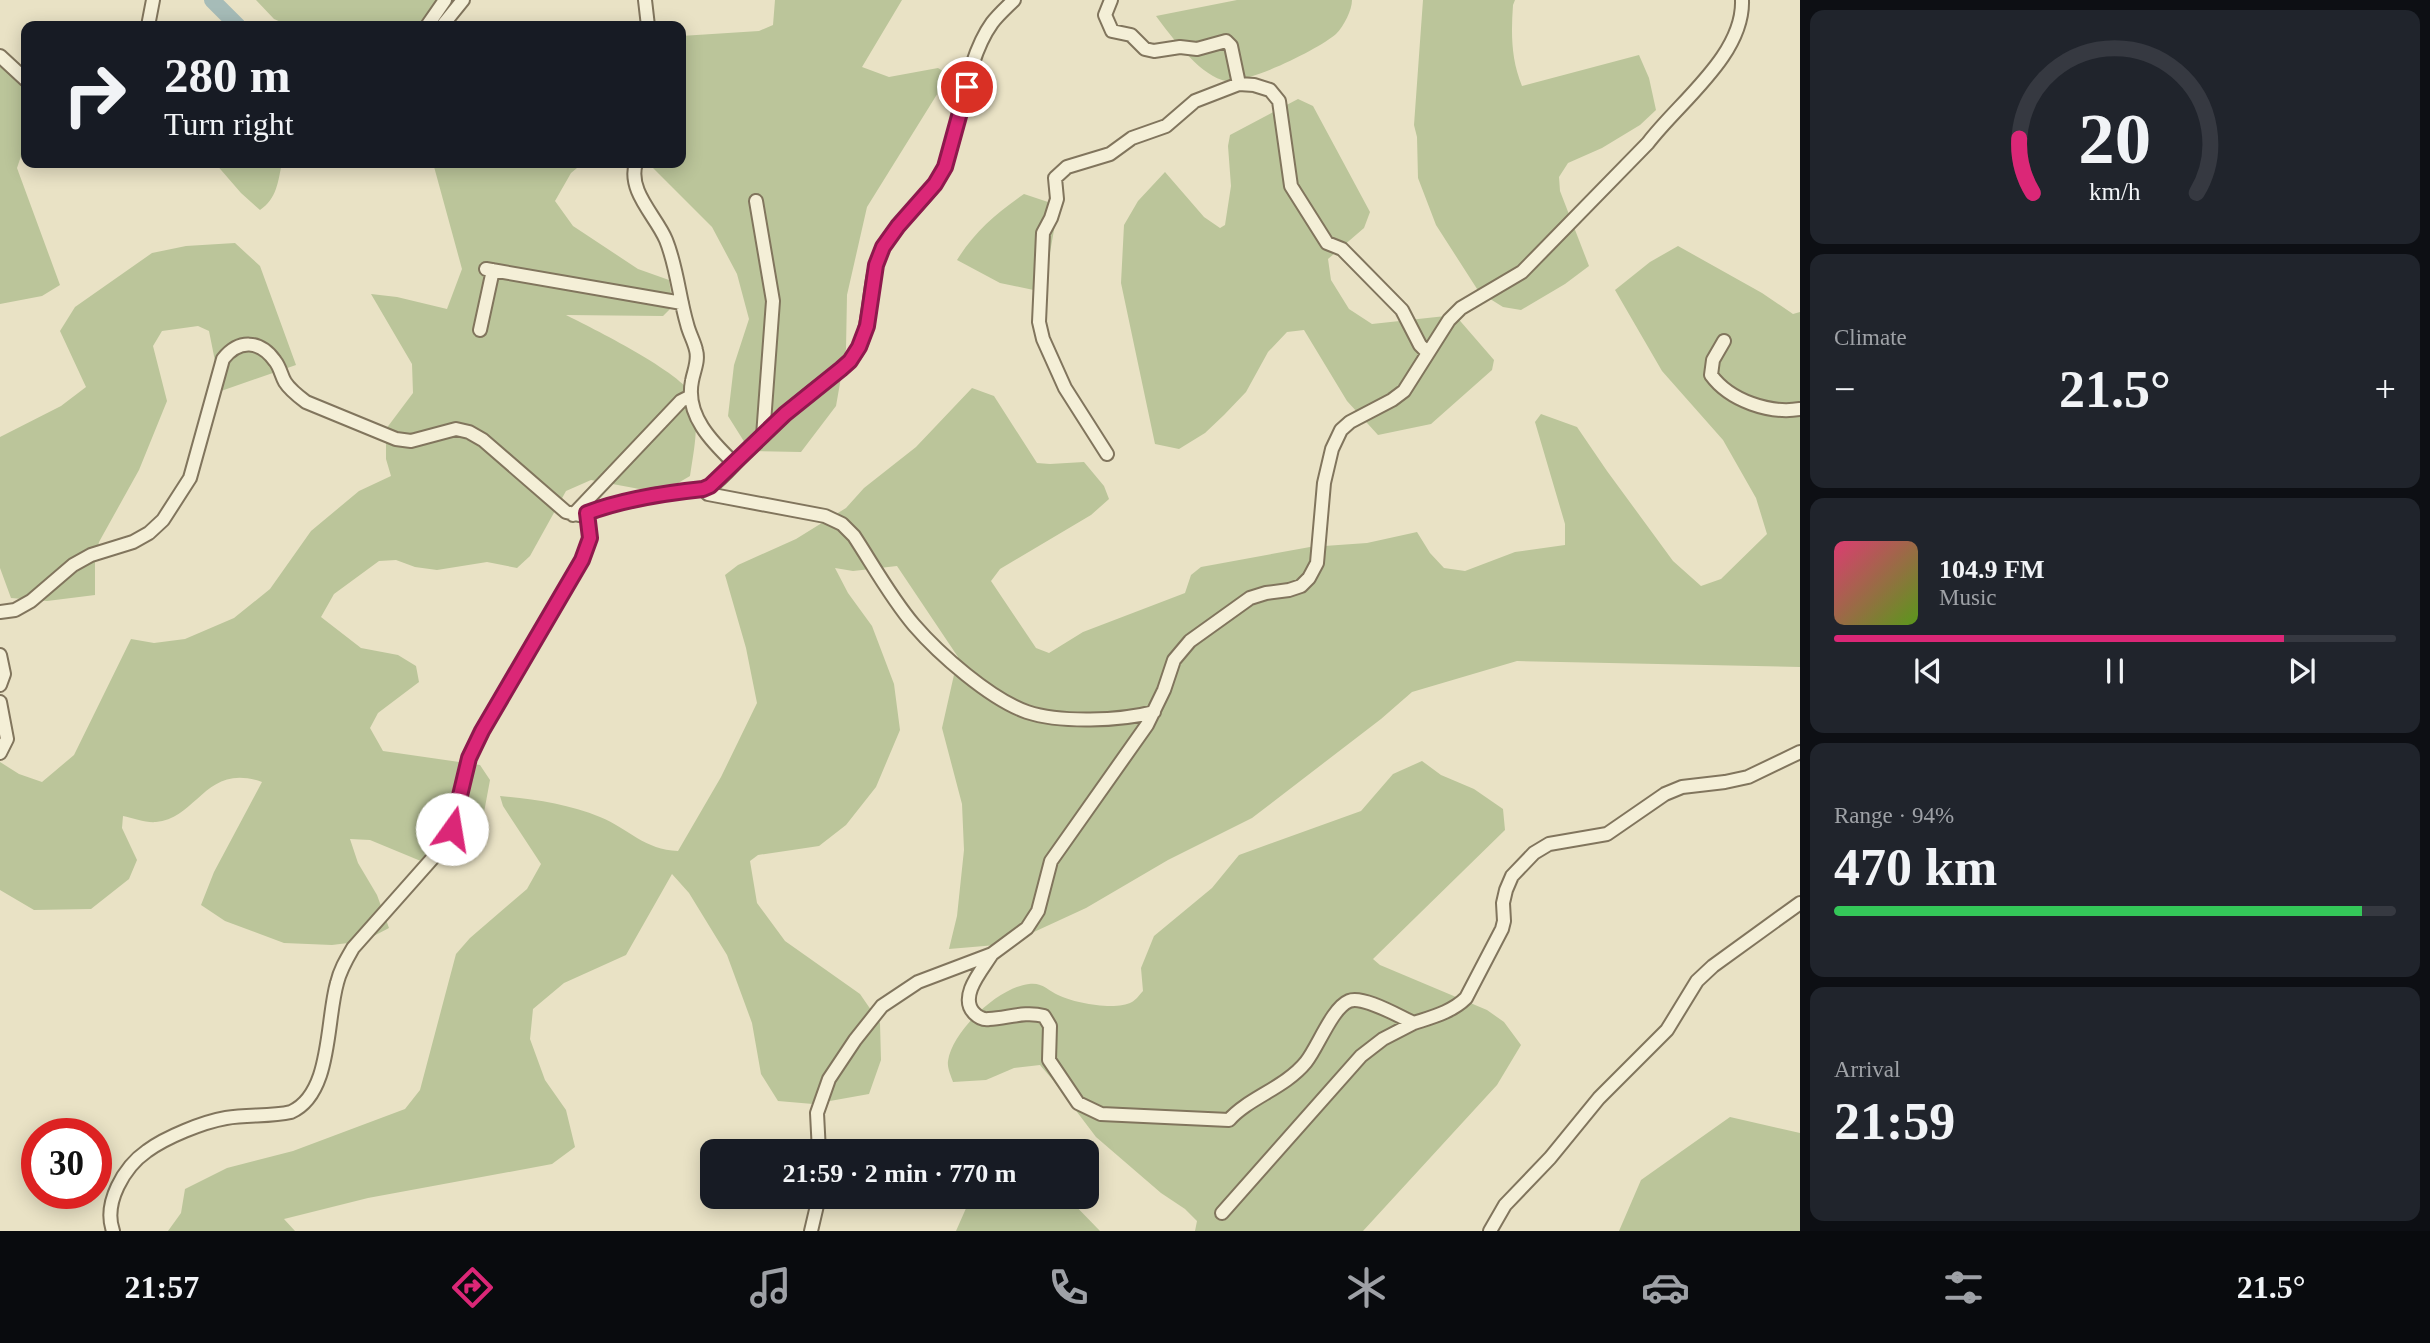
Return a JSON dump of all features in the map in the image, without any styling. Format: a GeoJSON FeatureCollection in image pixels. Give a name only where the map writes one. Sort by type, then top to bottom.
{"type":"FeatureCollection","features":[{"type":"Feature","properties":{"kind":"street"},"geometry":{"type":"LineString","coordinates":[[149,21],[153,0]]}},
{"type":"Feature","properties":{"kind":"street"},"geometry":{"type":"LineString","coordinates":[[430,21],[445,0]]}},
{"type":"Feature","properties":{"kind":"street"},"geometry":{"type":"LineString","coordinates":[[446,21],[463,0]]}},
{"type":"Feature","properties":{"kind":"street"},"geometry":{"type":"LineString","coordinates":[[645,0],[647,21]]}},
{"type":"Feature","properties":{"kind":"street"},"geometry":{"type":"LineString","coordinates":[[0,612],[15,610],[31,601],[73,565],[91,555],[133,542],[149,533],[163,520],[190,478],[223,359],[231,349],[242,344],[254,345],[268,353],[276,362],[284,381],[306,401],[396,439],[419,439],[456,429],[470,432],[573,515],[654,495],[703,489],[715,483],[807,395],[850,361],[859,347],[867,326],[876,265],[883,247],[935,184],[945,167],[977,49],[992,23],[1014,0]]}},
{"type":"Feature","properties":{"kind":"street"},"geometry":{"type":"LineString","coordinates":[[1111,0],[1105,15],[1112,31],[1131,35],[1145,49],[1196,49],[1226,41],[1231,46],[1239,84]]}},
{"type":"Feature","properties":{"kind":"street"},"geometry":{"type":"LineString","coordinates":[[818,1139],[817,1113],[829,1079],[882,1006],[918,982],[992,954],[1027,928],[1038,911],[1051,861],[1154,712],[1174,660],[1190,641],[1250,598],[1301,586],[1309,578],[1317,563],[1324,483],[1332,449],[1341,430],[1404,391],[1449,320],[1461,308],[1522,272],[1648,143],[1731,44],[1743,9],[1742,0]]}},
{"type":"Feature","properties":{"kind":"street"},"geometry":{"type":"LineString","coordinates":[[0,56],[21,75]]}},
{"type":"Feature","properties":{"kind":"street"},"geometry":{"type":"LineString","coordinates":[[1107,454],[1065,388],[1043,339],[1039,322],[1043,233],[1057,199],[1055,178],[1067,167],[1111,154],[1132,138],[1166,126],[1195,102],[1239,84],[1270,90],[1279,101],[1291,186],[1327,243],[1342,249],[1402,310],[1420,345],[1427,352]]}},
{"type":"Feature","properties":{"kind":"street"},"geometry":{"type":"LineString","coordinates":[[635,168],[634,181],[667,242],[696,350],[698,363],[691,396],[692,406],[713,443],[734,463]]}},
{"type":"Feature","properties":{"kind":"street"},"geometry":{"type":"LineString","coordinates":[[757,201],[773,301],[763,436]]}},
{"type":"Feature","properties":{"kind":"street"},"geometry":{"type":"LineString","coordinates":[[480,330],[489,269],[682,303]]}},
{"type":"Feature","properties":{"kind":"street"},"geometry":{"type":"LineString","coordinates":[[1724,341],[1713,359],[1711,375],[1717,384],[1734,396],[1761,407],[1793,411],[1800,409]]}},
{"type":"Feature","properties":{"kind":"street"},"geometry":{"type":"LineString","coordinates":[[573,515],[681,401],[691,396]]}},
{"type":"Feature","properties":{"kind":"street"},"geometry":{"type":"LineString","coordinates":[[703,489],[708,494],[825,516],[842,524],[854,536],[912,624],[970,677],[1011,705],[1029,713],[1062,718],[1129,719],[1154,712]]}},
{"type":"Feature","properties":{"kind":"street"},"geometry":{"type":"LineString","coordinates":[[113,1231],[110,1216],[116,1190],[125,1175],[147,1151],[216,1121],[291,1112],[314,1093],[320,1076],[336,984],[343,964],[353,948],[447,839],[473,748],[582,560],[590,538],[587,513]]}},
{"type":"Feature","properties":{"kind":"street"},"geometry":{"type":"LineString","coordinates":[[0,655],[4,674],[0,685]]}},
{"type":"Feature","properties":{"kind":"street"},"geometry":{"type":"LineString","coordinates":[[0,702],[7,739],[0,753]]}},
{"type":"Feature","properties":{"kind":"street"},"geometry":{"type":"LineString","coordinates":[[1223,1213],[1361,1056],[1383,1039],[1414,1023],[1442,1014],[1466,998],[1502,929],[1503,902],[1512,876],[1534,853],[1549,844],[1607,834],[1665,794],[1682,787],[1748,777],[1800,752]]}},
{"type":"Feature","properties":{"kind":"street"},"geometry":{"type":"LineString","coordinates":[[1490,1231],[1505,1205],[1550,1158],[1600,1098],[1667,1030],[1697,981],[1713,966],[1800,903]]}},
{"type":"Feature","properties":{"kind":"street"},"geometry":{"type":"LineString","coordinates":[[992,954],[969,990],[969,1006],[975,1015],[985,1020],[1031,1013],[1044,1016],[1050,1026],[1049,1060],[1078,1103],[1101,1114],[1229,1120],[1235,1113],[1297,1072],[1348,1001],[1359,999],[1414,1023]]}},
{"type":"Feature","properties":{"kind":"street"},"geometry":{"type":"LineString","coordinates":[[811,1231],[816,1209]]}},
{"type":"Feature","properties":{"kind":"green space"},"geometry":{"type":"Polygon","coordinates":[[[256,0],[451,0],[426,21],[274,19],[256,0]]]}},
{"type":"Feature","properties":{"kind":"green space"},"geometry":{"type":"Polygon","coordinates":[[[775,0],[902,0],[862,67],[889,77],[938,68],[949,75],[867,207],[847,295],[846,349],[836,406],[801,452],[750,451],[728,416],[734,365],[749,319],[737,274],[712,227],[653,168],[686,168],[686,36],[759,31],[773,25],[775,0]]]}},
{"type":"Feature","properties":{"kind":"green space"},"geometry":{"type":"Polygon","coordinates":[[[1237,0],[1352,0],[1345,22],[1327,41],[1280,65],[1232,81],[1222,80],[1203,69],[1185,53],[1156,16],[1237,0]]]}},
{"type":"Feature","properties":{"kind":"green space"},"geometry":{"type":"Polygon","coordinates":[[[1423,0],[1515,0],[1512,16],[1513,46],[1522,86],[1639,55],[1649,78],[1656,110],[1640,125],[1602,148],[1568,163],[1559,177],[1560,191],[1589,266],[1521,310],[1503,307],[1479,292],[1436,225],[1418,178],[1414,125],[1423,0]]]}},
{"type":"Feature","properties":{"kind":"green space"},"geometry":{"type":"Polygon","coordinates":[[[0,67],[21,72],[21,156],[17,168],[60,285],[42,296],[0,304],[0,67]]]}},
{"type":"Feature","properties":{"kind":"green space"},"geometry":{"type":"Polygon","coordinates":[[[1298,99],[1313,106],[1370,212],[1364,228],[1328,259],[1331,280],[1349,309],[1372,324],[1455,315],[1494,360],[1492,370],[1431,424],[1378,435],[1347,401],[1304,330],[1287,332],[1268,352],[1246,392],[1205,433],[1179,449],[1155,444],[1121,283],[1124,225],[1138,201],[1165,172],[1204,217],[1220,228],[1225,225],[1231,186],[1228,146],[1230,135],[1298,99]]]}},
{"type":"Feature","properties":{"kind":"green space"},"geometry":{"type":"Polygon","coordinates":[[[219,168],[281,168],[270,201],[260,210],[219,168]]]}},
{"type":"Feature","properties":{"kind":"green space"},"geometry":{"type":"Polygon","coordinates":[[[434,168],[577,168],[571,173],[555,201],[573,226],[638,269],[669,280],[673,306],[663,316],[566,315],[673,376],[692,396],[696,416],[690,476],[661,493],[591,480],[566,491],[530,556],[517,568],[487,562],[437,570],[415,567],[396,560],[379,561],[334,594],[321,617],[361,648],[398,655],[416,666],[419,682],[378,713],[370,728],[383,751],[480,765],[490,780],[480,834],[453,861],[428,864],[370,840],[350,839],[358,863],[377,895],[389,928],[364,941],[332,945],[284,943],[225,921],[201,905],[214,872],[262,782],[243,778],[228,779],[215,785],[170,818],[152,822],[123,816],[122,828],[137,860],[129,879],[91,909],[34,910],[0,890],[0,762],[19,774],[42,782],[74,755],[131,639],[154,643],[185,639],[234,618],[270,589],[311,531],[359,491],[391,476],[386,459],[386,429],[413,393],[412,364],[371,294],[447,309],[462,269],[434,168]]]}},
{"type":"Feature","properties":{"kind":"green space"},"geometry":{"type":"Polygon","coordinates":[[[1024,194],[1048,202],[1057,213],[1043,292],[1000,283],[957,260],[987,223],[1024,194]]]}},
{"type":"Feature","properties":{"kind":"green space"},"geometry":{"type":"Polygon","coordinates":[[[235,243],[260,266],[296,365],[221,391],[209,331],[198,326],[162,331],[153,346],[167,401],[139,470],[99,542],[95,561],[95,595],[47,601],[11,598],[0,568],[0,437],[61,406],[86,387],[60,331],[75,307],[152,253],[186,246],[235,243]]]}},
{"type":"Feature","properties":{"kind":"green space"},"geometry":{"type":"Polygon","coordinates":[[[1678,246],[1762,293],[1793,314],[1800,312],[1800,667],[1517,661],[1412,692],[1252,818],[1168,860],[1086,908],[1008,944],[949,949],[957,916],[964,850],[962,804],[942,728],[958,657],[897,566],[853,571],[835,568],[848,593],[872,626],[894,684],[900,730],[876,787],[846,825],[819,846],[758,855],[750,861],[757,903],[785,941],[860,994],[880,1023],[881,1060],[869,1094],[813,1104],[778,1101],[761,1074],[752,1023],[727,955],[689,893],[672,874],[626,955],[564,983],[533,1009],[530,1039],[545,1080],[566,1110],[575,1147],[552,1164],[368,1198],[284,1219],[295,1231],[168,1231],[181,1213],[185,1189],[227,1168],[293,1151],[405,1109],[420,1090],[456,954],[470,938],[527,889],[541,864],[503,806],[500,796],[576,809],[600,817],[656,847],[678,851],[721,777],[757,703],[746,648],[725,575],[738,565],[796,539],[846,508],[864,488],[916,447],[972,388],[994,396],[1037,463],[1084,462],[1104,486],[1109,499],[1091,515],[1000,569],[991,581],[1036,648],[1049,653],[1083,632],[1185,593],[1191,575],[1201,567],[1310,547],[1367,543],[1417,532],[1430,553],[1444,568],[1465,571],[1515,552],[1565,545],[1565,524],[1535,422],[1541,414],[1577,427],[1673,561],[1701,586],[1721,579],[1767,534],[1756,498],[1723,440],[1662,371],[1615,290],[1650,262],[1678,246]]]}},
{"type":"Feature","properties":{"kind":"green space"},"geometry":{"type":"Polygon","coordinates":[[[1422,761],[1441,775],[1474,789],[1503,809],[1505,830],[1373,959],[1380,965],[1487,1010],[1504,1022],[1521,1045],[1497,1085],[1363,1231],[1195,1231],[1197,1221],[1096,1137],[1040,1065],[1014,1068],[986,1080],[953,1082],[948,1064],[951,1049],[967,1024],[991,1002],[1017,987],[1034,984],[1084,1003],[1116,1006],[1132,1002],[1143,991],[1141,968],[1154,936],[1212,888],[1239,855],[1361,811],[1393,774],[1422,761]]]}},
{"type":"Feature","properties":{"kind":"green space"},"geometry":{"type":"Polygon","coordinates":[[[1730,1117],[1800,1133],[1800,1231],[1619,1231],[1641,1180],[1730,1117]]]}},
{"type":"Feature","properties":{"kind":"green space"},"geometry":{"type":"Polygon","coordinates":[[[966,1209],[1079,1209],[1100,1231],[956,1231],[966,1209]]]}},
{"type":"Feature","properties":{"kind":"waterway"},"geometry":{"type":"LineString","coordinates":[[212,0],[233,21]]}},
{"type":"Feature","properties":{"kind":"route"},"geometry":{"type":"LineString","coordinates":[[452,829],[469,758],[482,731],[582,560],[590,538],[587,513],[654,495],[710,486],[785,414],[850,361],[867,326],[870,293],[883,247],[935,184],[945,167],[967,87]]}}]}
